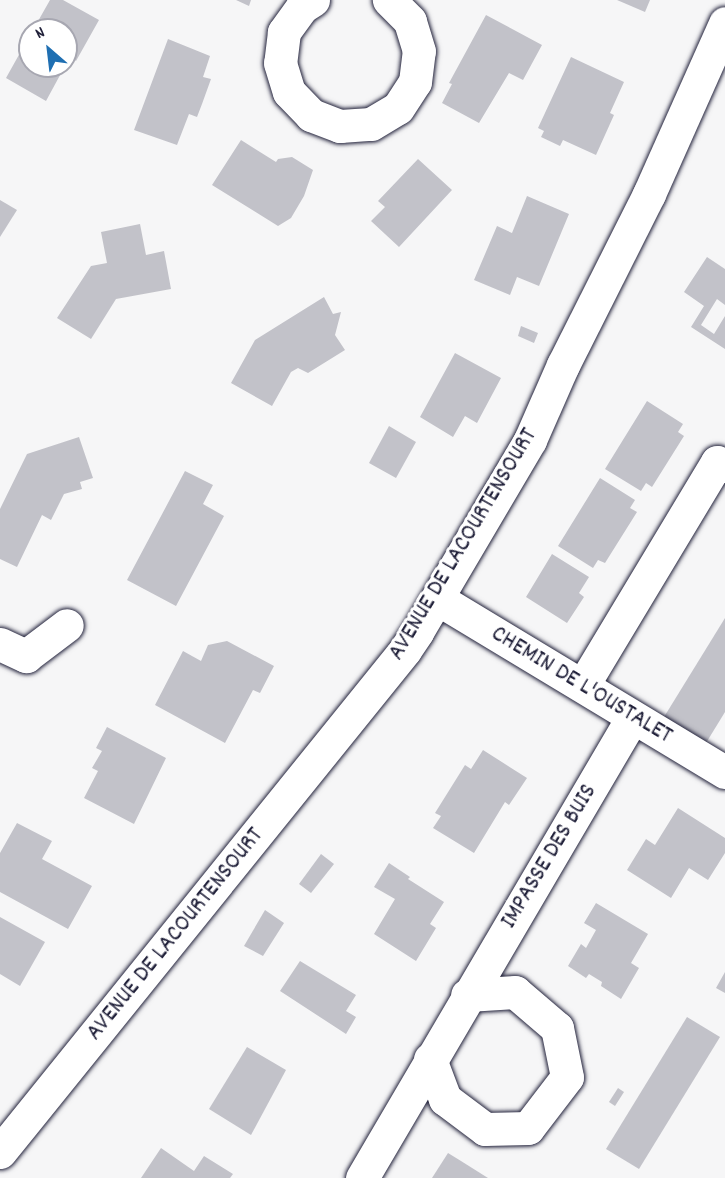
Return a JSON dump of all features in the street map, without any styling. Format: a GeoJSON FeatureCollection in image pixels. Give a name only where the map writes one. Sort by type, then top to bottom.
{"type":"FeatureCollection","features":[{"type":"Feature","properties":{"kind":"street"},"geometry":{"type":"LineString","coordinates":[[313,0],[302,7],[284,32],[280,63],[289,92],[303,108],[311,115],[340,126],[371,124],[398,108],[415,82],[419,51],[410,21],[389,0]]}},
{"type":"Feature","properties":{"kind":"street","name":"AVENUE DE LACOURTENSOURT"},"geometry":{"type":"LineString","coordinates":[[0,1152],[405,651],[438,599],[530,440],[563,365],[649,194],[725,22]]}},
{"type":"Feature","properties":{"kind":"street"},"geometry":{"type":"LineString","coordinates":[[582,685],[717,462],[725,466]]}},
{"type":"Feature","properties":{"kind":"street","name":"CHEMIN DE L'OUSTALET"},"geometry":{"type":"LineString","coordinates":[[438,599],[725,772]]}},
{"type":"Feature","properties":{"kind":"street"},"geometry":{"type":"LineString","coordinates":[[0,644],[26,656],[67,625]]}},
{"type":"Feature","properties":{"kind":"street","name":"IMPASSE DES BUIS"},"geometry":{"type":"LineString","coordinates":[[362,1178],[467,995],[632,718]]}},
{"type":"Feature","properties":{"kind":"street"},"geometry":{"type":"LineString","coordinates":[[430,1059],[445,1099],[484,1129],[528,1128],[567,1077],[557,1029],[515,992],[467,995]]}},
{"type":"Feature","properties":{"kind":"building"},"geometry":{"type":"Polygon","coordinates":[[[50,0],[63,0],[99,20],[78,57],[78,18],[40,18],[50,0]]]}},
{"type":"Feature","properties":{"kind":"building"},"geometry":{"type":"Polygon","coordinates":[[[236,0],[251,0],[249,6],[236,0]]]}},
{"type":"Feature","properties":{"kind":"building"},"geometry":{"type":"Polygon","coordinates":[[[617,0],[650,0],[645,12],[617,0]]]}},
{"type":"Feature","properties":{"kind":"building"},"geometry":{"type":"Polygon","coordinates":[[[486,15],[542,45],[523,80],[509,73],[479,123],[442,103],[452,84],[449,83],[486,15]]]}},
{"type":"Feature","properties":{"kind":"building"},"geometry":{"type":"Polygon","coordinates":[[[168,39],[210,56],[203,77],[211,79],[202,104],[197,117],[189,114],[177,145],[134,130],[168,39]]]}},
{"type":"Feature","properties":{"kind":"building"},"geometry":{"type":"Polygon","coordinates":[[[18,56],[18,78],[58,78],[46,101],[6,78],[18,56]]]}},
{"type":"Feature","properties":{"kind":"building"},"geometry":{"type":"Polygon","coordinates":[[[571,57],[624,82],[610,113],[614,115],[596,155],[563,140],[560,146],[541,137],[544,131],[538,128],[571,57]]]}},
{"type":"Feature","properties":{"kind":"building"},"geometry":{"type":"Polygon","coordinates":[[[241,140],[276,162],[278,159],[292,157],[313,170],[304,196],[291,218],[278,226],[212,185],[241,140]]]}},
{"type":"Feature","properties":{"kind":"building"},"geometry":{"type":"Polygon","coordinates":[[[418,159],[452,190],[399,247],[371,221],[385,207],[378,201],[418,159]]]}},
{"type":"Feature","properties":{"kind":"building"},"geometry":{"type":"Polygon","coordinates":[[[527,196],[569,214],[539,286],[517,277],[510,295],[474,280],[497,226],[512,233],[527,196]]]}},
{"type":"Feature","properties":{"kind":"building"},"geometry":{"type":"Polygon","coordinates":[[[0,200],[17,210],[0,237],[0,200]]]}},
{"type":"Feature","properties":{"kind":"building"},"geometry":{"type":"Polygon","coordinates":[[[140,224],[146,255],[164,251],[171,289],[116,299],[91,339],[57,318],[91,266],[107,263],[101,232],[140,224]]]}},
{"type":"Feature","properties":{"kind":"building"},"geometry":{"type":"Polygon","coordinates":[[[707,257],[725,269],[725,305],[717,299],[701,325],[714,334],[725,316],[725,349],[691,327],[704,306],[684,292],[707,257]]]}},
{"type":"Feature","properties":{"kind":"building"},"geometry":{"type":"Polygon","coordinates":[[[324,297],[333,314],[341,312],[335,335],[345,350],[308,373],[298,368],[291,372],[272,406],[231,383],[255,340],[324,297]]]}},
{"type":"Feature","properties":{"kind":"building"},"geometry":{"type":"Polygon","coordinates":[[[521,326],[538,333],[534,343],[518,336],[521,326]]]}},
{"type":"Feature","properties":{"kind":"building"},"geometry":{"type":"Polygon","coordinates":[[[455,353],[501,378],[477,423],[465,416],[453,437],[420,417],[455,353]]]}},
{"type":"Feature","properties":{"kind":"building"},"geometry":{"type":"Polygon","coordinates":[[[647,401],[683,424],[678,432],[684,436],[652,487],[646,483],[641,491],[605,469],[647,401]]]}},
{"type":"Feature","properties":{"kind":"building"},"geometry":{"type":"Polygon","coordinates":[[[389,426],[416,442],[396,478],[369,463],[389,426]]]}},
{"type":"Feature","properties":{"kind":"building"},"geometry":{"type":"Polygon","coordinates":[[[79,437],[93,478],[80,482],[82,489],[64,494],[51,520],[42,515],[17,567],[0,559],[0,509],[27,454],[79,437]]]}},
{"type":"Feature","properties":{"kind":"building"},"geometry":{"type":"Polygon","coordinates":[[[185,471],[213,485],[203,504],[224,516],[176,606],[127,580],[185,471]]]}},
{"type":"Feature","properties":{"kind":"building"},"geometry":{"type":"Polygon","coordinates":[[[600,478],[635,500],[630,508],[637,512],[605,563],[598,560],[593,568],[558,546],[600,478]]]}},
{"type":"Feature","properties":{"kind":"building"},"geometry":{"type":"Polygon","coordinates":[[[552,554],[589,577],[579,593],[584,597],[567,623],[526,597],[552,554]]]}},
{"type":"Feature","properties":{"kind":"building"},"geometry":{"type":"Polygon","coordinates":[[[725,618],[725,712],[706,743],[664,717],[725,618]]]}},
{"type":"Feature","properties":{"kind":"building"},"geometry":{"type":"Polygon","coordinates":[[[227,641],[274,666],[260,693],[253,690],[225,743],[155,705],[183,651],[201,661],[208,645],[227,641]]]}},
{"type":"Feature","properties":{"kind":"building"},"geometry":{"type":"Polygon","coordinates":[[[107,727],[166,758],[134,824],[84,798],[98,771],[92,768],[102,751],[96,748],[107,727]]]}},
{"type":"Feature","properties":{"kind":"building"},"geometry":{"type":"Polygon","coordinates":[[[483,750],[527,778],[509,805],[505,802],[474,853],[433,828],[441,816],[435,813],[465,765],[471,769],[483,750]]]}},
{"type":"Feature","properties":{"kind":"building"},"geometry":{"type":"Polygon","coordinates":[[[678,808],[725,838],[725,853],[708,880],[689,868],[671,898],[627,870],[646,839],[655,845],[678,808]]]}},
{"type":"Feature","properties":{"kind":"building"},"geometry":{"type":"Polygon","coordinates":[[[17,823],[52,841],[42,859],[92,886],[68,929],[0,892],[0,853],[17,823]]]}},
{"type":"Feature","properties":{"kind":"building"},"geometry":{"type":"Polygon","coordinates":[[[321,854],[334,864],[311,893],[299,884],[321,854]]]}},
{"type":"Feature","properties":{"kind":"building"},"geometry":{"type":"Polygon","coordinates":[[[389,863],[410,877],[408,879],[444,902],[430,924],[436,928],[416,961],[374,934],[395,899],[374,887],[389,863]]]}},
{"type":"Feature","properties":{"kind":"building"},"geometry":{"type":"Polygon","coordinates":[[[596,903],[648,934],[631,963],[639,968],[621,999],[601,986],[602,982],[589,974],[586,978],[568,966],[581,944],[586,948],[596,930],[584,923],[596,903]]]}},
{"type":"Feature","properties":{"kind":"building"},"geometry":{"type":"Polygon","coordinates":[[[265,910],[284,923],[263,956],[244,946],[265,910]]]}},
{"type":"Feature","properties":{"kind":"building"},"geometry":{"type":"Polygon","coordinates":[[[0,917],[45,942],[20,986],[0,974],[0,917]]]}},
{"type":"Feature","properties":{"kind":"building"},"geometry":{"type":"Polygon","coordinates":[[[300,961],[356,995],[346,1011],[356,1017],[346,1034],[280,991],[300,961]]]}},
{"type":"Feature","properties":{"kind":"building"},"geometry":{"type":"Polygon","coordinates":[[[725,972],[725,993],[716,988],[725,972]]]}},
{"type":"Feature","properties":{"kind":"building"},"geometry":{"type":"Polygon","coordinates":[[[687,1017],[720,1037],[639,1169],[606,1149],[687,1017]]]}},
{"type":"Feature","properties":{"kind":"building"},"geometry":{"type":"Polygon","coordinates":[[[247,1047],[286,1070],[251,1135],[209,1109],[247,1047]]]}},
{"type":"Feature","properties":{"kind":"building"},"geometry":{"type":"Polygon","coordinates":[[[618,1088],[624,1092],[615,1106],[609,1102],[618,1088]]]}},
{"type":"Feature","properties":{"kind":"building"},"geometry":{"type":"Polygon","coordinates":[[[161,1148],[194,1171],[204,1156],[233,1174],[230,1178],[141,1178],[161,1148]]]}},
{"type":"Feature","properties":{"kind":"building"},"geometry":{"type":"Polygon","coordinates":[[[448,1153],[461,1161],[488,1178],[432,1178],[448,1153]]]}}]}
